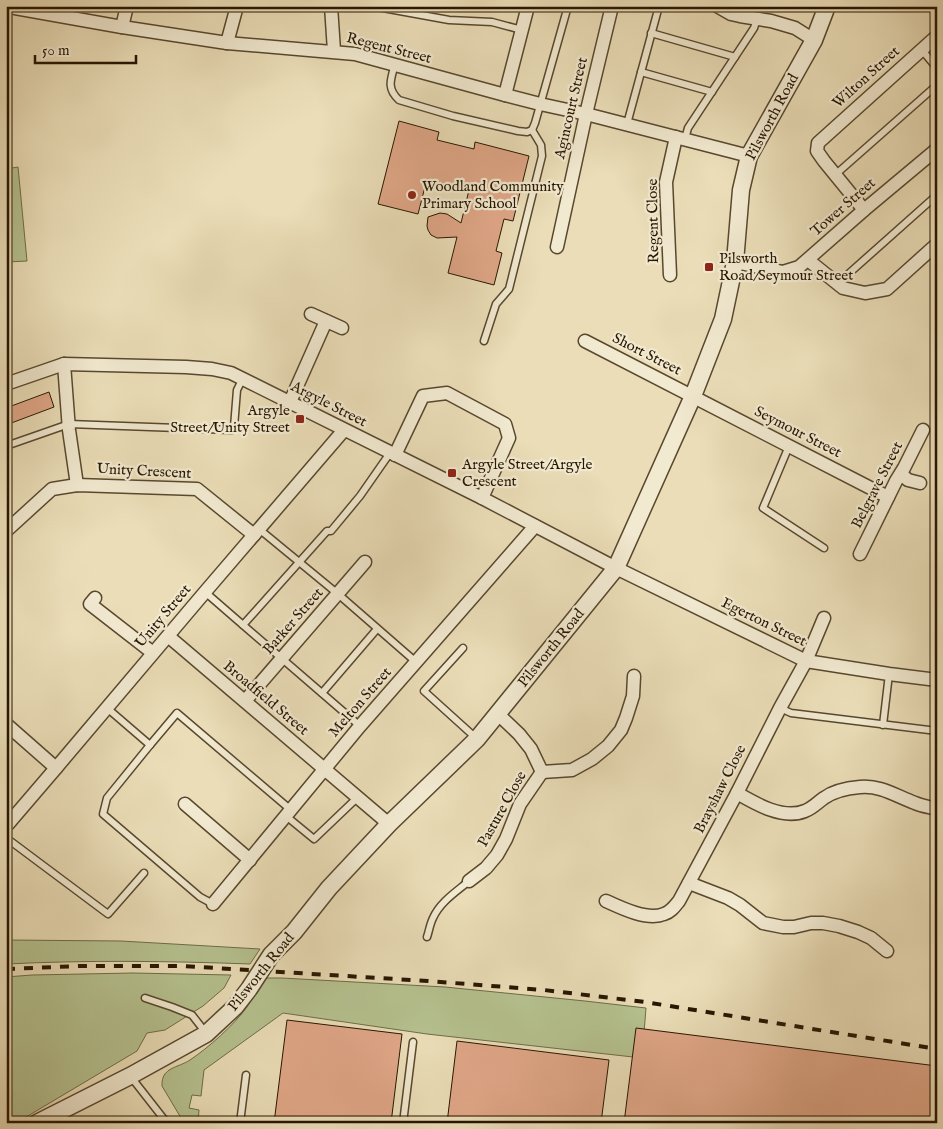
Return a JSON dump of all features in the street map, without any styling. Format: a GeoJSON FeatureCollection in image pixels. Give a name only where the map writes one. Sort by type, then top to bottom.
{"type":"FeatureCollection","features":[{"type":"Feature","properties":{"kind":"street"},"geometry":{"type":"LineString","coordinates":[[122,27],[127,6]]}},
{"type":"Feature","properties":{"kind":"street"},"geometry":{"type":"LineString","coordinates":[[227,43],[237,6]]}},
{"type":"Feature","properties":{"kind":"street"},"geometry":{"type":"LineString","coordinates":[[331,6],[334,51]]}},
{"type":"Feature","properties":{"kind":"street"},"geometry":{"type":"LineString","coordinates":[[505,95],[528,6]]}},
{"type":"Feature","properties":{"kind":"street","name":"Agincourt Street"},"geometry":{"type":"LineString","coordinates":[[556,247],[612,6]]}},
{"type":"Feature","properties":{"kind":"street"},"geometry":{"type":"LineString","coordinates":[[717,6],[731,14],[771,21],[795,28],[814,40]]}},
{"type":"Feature","properties":{"kind":"street","name":"Pilsworth Road"},"geometry":{"type":"LineString","coordinates":[[37,1123],[130,1076],[206,1034],[235,1007],[272,955],[294,932],[319,900],[389,824],[477,739],[616,568],[693,396],[723,319],[736,262],[741,190],[749,156],[814,40],[827,6]]}},
{"type":"Feature","properties":{"kind":"street","name":"Regent Street"},"geometry":{"type":"LineString","coordinates":[[15,7],[122,27],[227,43],[356,54],[505,95],[749,156]]}},
{"type":"Feature","properties":{"kind":"street","name":"Wilton Street"},"geometry":{"type":"LineString","coordinates":[[836,175],[817,151],[818,143],[937,36]]}},
{"type":"Feature","properties":{"kind":"street","name":"Regent Close"},"geometry":{"type":"LineString","coordinates":[[670,274],[666,182],[680,138]]}},
{"type":"Feature","properties":{"kind":"street","name":"Tower Street"},"geometry":{"type":"LineString","coordinates":[[736,262],[783,272],[799,267],[864,210],[934,155]]}},
{"type":"Feature","properties":{"kind":"street"},"geometry":{"type":"LineString","coordinates":[[836,175],[864,210]]}},
{"type":"Feature","properties":{"kind":"street"},"geometry":{"type":"LineString","coordinates":[[808,260],[843,288],[865,293],[887,289],[937,244]]}},
{"type":"Feature","properties":{"kind":"street"},"geometry":{"type":"LineString","coordinates":[[311,314],[342,328]]}},
{"type":"Feature","properties":{"kind":"street"},"geometry":{"type":"LineString","coordinates":[[290,402],[326,321]]}},
{"type":"Feature","properties":{"kind":"street","name":"Short Street"},"geometry":{"type":"LineString","coordinates":[[585,341],[693,396]]}},
{"type":"Feature","properties":{"kind":"street","name":"Argyle Street"},"geometry":{"type":"LineString","coordinates":[[6,384],[64,364],[186,367],[232,373],[482,498],[616,568]]}},
{"type":"Feature","properties":{"kind":"street","name":"Unity Crescent"},"geometry":{"type":"LineString","coordinates":[[64,364],[69,424],[78,484]]}},
{"type":"Feature","properties":{"kind":"street"},"geometry":{"type":"LineString","coordinates":[[392,454],[423,396],[447,393],[505,424],[509,438],[482,498]]}},
{"type":"Feature","properties":{"kind":"street","name":"Seymour Street"},"geometry":{"type":"LineString","coordinates":[[693,396],[888,497]]}},
{"type":"Feature","properties":{"kind":"street","name":"Unity Street"},"geometry":{"type":"LineString","coordinates":[[7,823],[344,430]]}},
{"type":"Feature","properties":{"kind":"street","name":"Belgrave Street"},"geometry":{"type":"LineString","coordinates":[[860,554],[923,430]]}},
{"type":"Feature","properties":{"kind":"street"},"geometry":{"type":"LineString","coordinates":[[901,474],[908,480],[920,483]]}},
{"type":"Feature","properties":{"kind":"street","name":"Unity Crescent"},"geometry":{"type":"LineString","coordinates":[[6,531],[52,489],[78,484],[196,489],[257,532]]}},
{"type":"Feature","properties":{"kind":"street","name":"Melton Street"},"geometry":{"type":"LineString","coordinates":[[213,904],[360,726],[535,526]]}},
{"type":"Feature","properties":{"kind":"street","name":"Barker Street"},"geometry":{"type":"LineString","coordinates":[[245,701],[365,562]]}},
{"type":"Feature","properties":{"kind":"street","name":"Egerton Street"},"geometry":{"type":"LineString","coordinates":[[616,568],[806,661],[937,680]]}},
{"type":"Feature","properties":{"kind":"street"},"geometry":{"type":"LineString","coordinates":[[95,598],[90,604],[153,654]]}},
{"type":"Feature","properties":{"kind":"street","name":"Brayshaw Close"},"geometry":{"type":"LineString","coordinates":[[606,901],[651,917],[666,914],[680,901],[806,661],[824,618]]}},
{"type":"Feature","properties":{"kind":"street","name":"Broadfield Street"},"geometry":{"type":"LineString","coordinates":[[168,636],[389,824]]}},
{"type":"Feature","properties":{"kind":"street"},"geometry":{"type":"LineString","coordinates":[[498,714],[519,734],[531,749],[542,772],[572,770],[592,759],[608,746],[620,730],[633,696],[634,676]]}},
{"type":"Feature","properties":{"kind":"street"},"geometry":{"type":"LineString","coordinates":[[6,724],[56,768]]}},
{"type":"Feature","properties":{"kind":"street","name":"Pasture Close"},"geometry":{"type":"LineString","coordinates":[[469,881],[486,868],[497,855],[506,839],[520,804],[542,772]]}},
{"type":"Feature","properties":{"kind":"street"},"geometry":{"type":"LineString","coordinates":[[737,793],[755,804],[768,809],[793,813],[805,811],[833,793],[843,789],[868,787],[883,789],[917,804],[937,809]]}},
{"type":"Feature","properties":{"kind":"street"},"geometry":{"type":"LineString","coordinates":[[185,804],[250,860]]}},
{"type":"Feature","properties":{"kind":"street"},"geometry":{"type":"LineString","coordinates":[[689,883],[728,898],[763,922],[794,928],[810,923],[839,926],[871,938],[887,951]]}},
{"type":"Feature","properties":{"kind":"lane"},"geometry":{"type":"LineString","coordinates":[[372,6],[449,20],[492,22],[522,30]]}},
{"type":"Feature","properties":{"kind":"lane"},"geometry":{"type":"LineString","coordinates":[[484,341],[496,304],[509,289],[542,156],[541,145],[532,130],[568,6]]}},
{"type":"Feature","properties":{"kind":"lane"},"geometry":{"type":"LineString","coordinates":[[627,124],[658,6]]}},
{"type":"Feature","properties":{"kind":"lane"},"geometry":{"type":"LineString","coordinates":[[680,138],[754,28],[757,19]]}},
{"type":"Feature","properties":{"kind":"lane"},"geometry":{"type":"LineString","coordinates":[[651,33],[735,57]]}},
{"type":"Feature","properties":{"kind":"lane"},"geometry":{"type":"LineString","coordinates":[[921,49],[937,68]]}},
{"type":"Feature","properties":{"kind":"lane"},"geometry":{"type":"LineString","coordinates":[[395,64],[390,86],[394,96],[399,100],[453,116],[518,131],[527,132],[532,130]]}},
{"type":"Feature","properties":{"kind":"lane"},"geometry":{"type":"LineString","coordinates":[[641,72],[712,92]]}},
{"type":"Feature","properties":{"kind":"lane"},"geometry":{"type":"LineString","coordinates":[[836,175],[937,86]]}},
{"type":"Feature","properties":{"kind":"lane"},"geometry":{"type":"LineString","coordinates":[[837,284],[937,194]]}},
{"type":"Feature","properties":{"kind":"lane"},"geometry":{"type":"LineString","coordinates":[[6,446],[69,424],[232,430],[234,427],[237,390],[243,378]]}},
{"type":"Feature","properties":{"kind":"lane"},"geometry":{"type":"LineString","coordinates":[[789,446],[763,508],[824,548]]}},
{"type":"Feature","properties":{"kind":"lane"},"geometry":{"type":"LineString","coordinates":[[243,625],[327,531],[331,531],[392,454]]}},
{"type":"Feature","properties":{"kind":"lane"},"geometry":{"type":"LineString","coordinates":[[257,532],[299,562],[416,662]]}},
{"type":"Feature","properties":{"kind":"lane"},"geometry":{"type":"LineString","coordinates":[[937,532],[937,546]]}},
{"type":"Feature","properties":{"kind":"lane"},"geometry":{"type":"LineString","coordinates":[[205,592],[360,726]]}},
{"type":"Feature","properties":{"kind":"lane"},"geometry":{"type":"LineString","coordinates":[[322,693],[377,629]]}},
{"type":"Feature","properties":{"kind":"lane"},"geometry":{"type":"LineString","coordinates":[[463,648],[424,691],[477,739]]}},
{"type":"Feature","properties":{"kind":"lane"},"geometry":{"type":"LineString","coordinates":[[883,725],[889,674]]}},
{"type":"Feature","properties":{"kind":"lane"},"geometry":{"type":"LineString","coordinates":[[107,708],[150,744]]}},
{"type":"Feature","properties":{"kind":"lane"},"geometry":{"type":"LineString","coordinates":[[780,708],[791,713],[937,731]]}},
{"type":"Feature","properties":{"kind":"lane"},"geometry":{"type":"LineString","coordinates":[[213,904],[200,897],[103,814],[106,798],[177,713],[288,813],[314,839],[358,797]]}},
{"type":"Feature","properties":{"kind":"lane"},"geometry":{"type":"LineString","coordinates":[[7,823],[7,842],[108,914],[144,873]]}},
{"type":"Feature","properties":{"kind":"lane"},"geometry":{"type":"LineString","coordinates":[[427,937],[433,917],[438,910],[448,898],[469,881]]}},
{"type":"Feature","properties":{"kind":"lane"},"geometry":{"type":"LineString","coordinates":[[145,998],[192,1016],[206,1034]]}},
{"type":"Feature","properties":{"kind":"lane"},"geometry":{"type":"LineString","coordinates":[[403,1123],[413,1042]]}},
{"type":"Feature","properties":{"kind":"lane"},"geometry":{"type":"LineString","coordinates":[[240,1123],[246,1075]]}},
{"type":"Feature","properties":{"kind":"lane"},"geometry":{"type":"LineString","coordinates":[[130,1076],[166,1123]]}},
{"type":"Feature","properties":{"kind":"green space"},"geometry":{"type":"Polygon","coordinates":[[[18,167],[27,261],[6,262],[6,169],[18,167]]]}},
{"type":"Feature","properties":{"kind":"green space"},"geometry":{"type":"Polygon","coordinates":[[[6,940],[121,941],[260,949],[250,964],[128,961],[6,964],[6,940]]]}},
{"type":"Feature","properties":{"kind":"green space"},"geometry":{"type":"Polygon","coordinates":[[[133,973],[231,975],[224,988],[203,1006],[165,1030],[147,1033],[137,1051],[16,1123],[6,1123],[6,977],[133,973]]]}},
{"type":"Feature","properties":{"kind":"green space"},"geometry":{"type":"Polygon","coordinates":[[[265,978],[445,987],[646,1008],[642,1058],[427,1034],[283,1013],[204,1070],[201,1096],[192,1095],[189,1108],[199,1110],[198,1123],[184,1123],[162,1086],[164,1075],[171,1069],[197,1055],[228,1029],[242,1014],[265,978]]]}},
{"type":"Feature","properties":{"kind":"building"},"geometry":{"type":"Polygon","coordinates":[[[399,121],[439,132],[437,140],[474,149],[475,142],[529,156],[513,221],[504,219],[496,251],[502,253],[494,285],[448,273],[457,237],[437,238],[431,235],[428,230],[428,217],[440,213],[447,214],[461,223],[469,190],[427,179],[418,214],[378,204],[399,121]]]}},
{"type":"Feature","properties":{"kind":"building"},"geometry":{"type":"Polygon","coordinates":[[[49,392],[54,407],[6,425],[6,408],[49,392]]]}},
{"type":"Feature","properties":{"kind":"building"},"geometry":{"type":"Polygon","coordinates":[[[287,1020],[402,1034],[391,1123],[274,1123],[287,1020]]]}},
{"type":"Feature","properties":{"kind":"building"},"geometry":{"type":"Polygon","coordinates":[[[636,1028],[937,1066],[937,1123],[624,1123],[636,1028]]]}},
{"type":"Feature","properties":{"kind":"building"},"geometry":{"type":"Polygon","coordinates":[[[457,1041],[609,1060],[601,1123],[447,1123],[457,1041]]]}},
{"type":"Feature","properties":{"kind":"railway"},"geometry":{"type":"LineString","coordinates":[[6,969],[81,966],[183,966],[544,990],[645,1002],[937,1049]]}},
{"type":"Feature","properties":{"kind":"place","name":"Woodland Community Primary School"},"geometry":{"type":"Point","coordinates":[412,195]}},
{"type":"Feature","properties":{"kind":"place","name":"Pilsworth Road/Seymour Street"},"geometry":{"type":"Point","coordinates":[709,267]}},
{"type":"Feature","properties":{"kind":"place","name":"Argyle Street/Unity Street"},"geometry":{"type":"Point","coordinates":[300,419]}},
{"type":"Feature","properties":{"kind":"place","name":"Argyle Street/Argyle Crescent"},"geometry":{"type":"Point","coordinates":[452,473]}}]}
